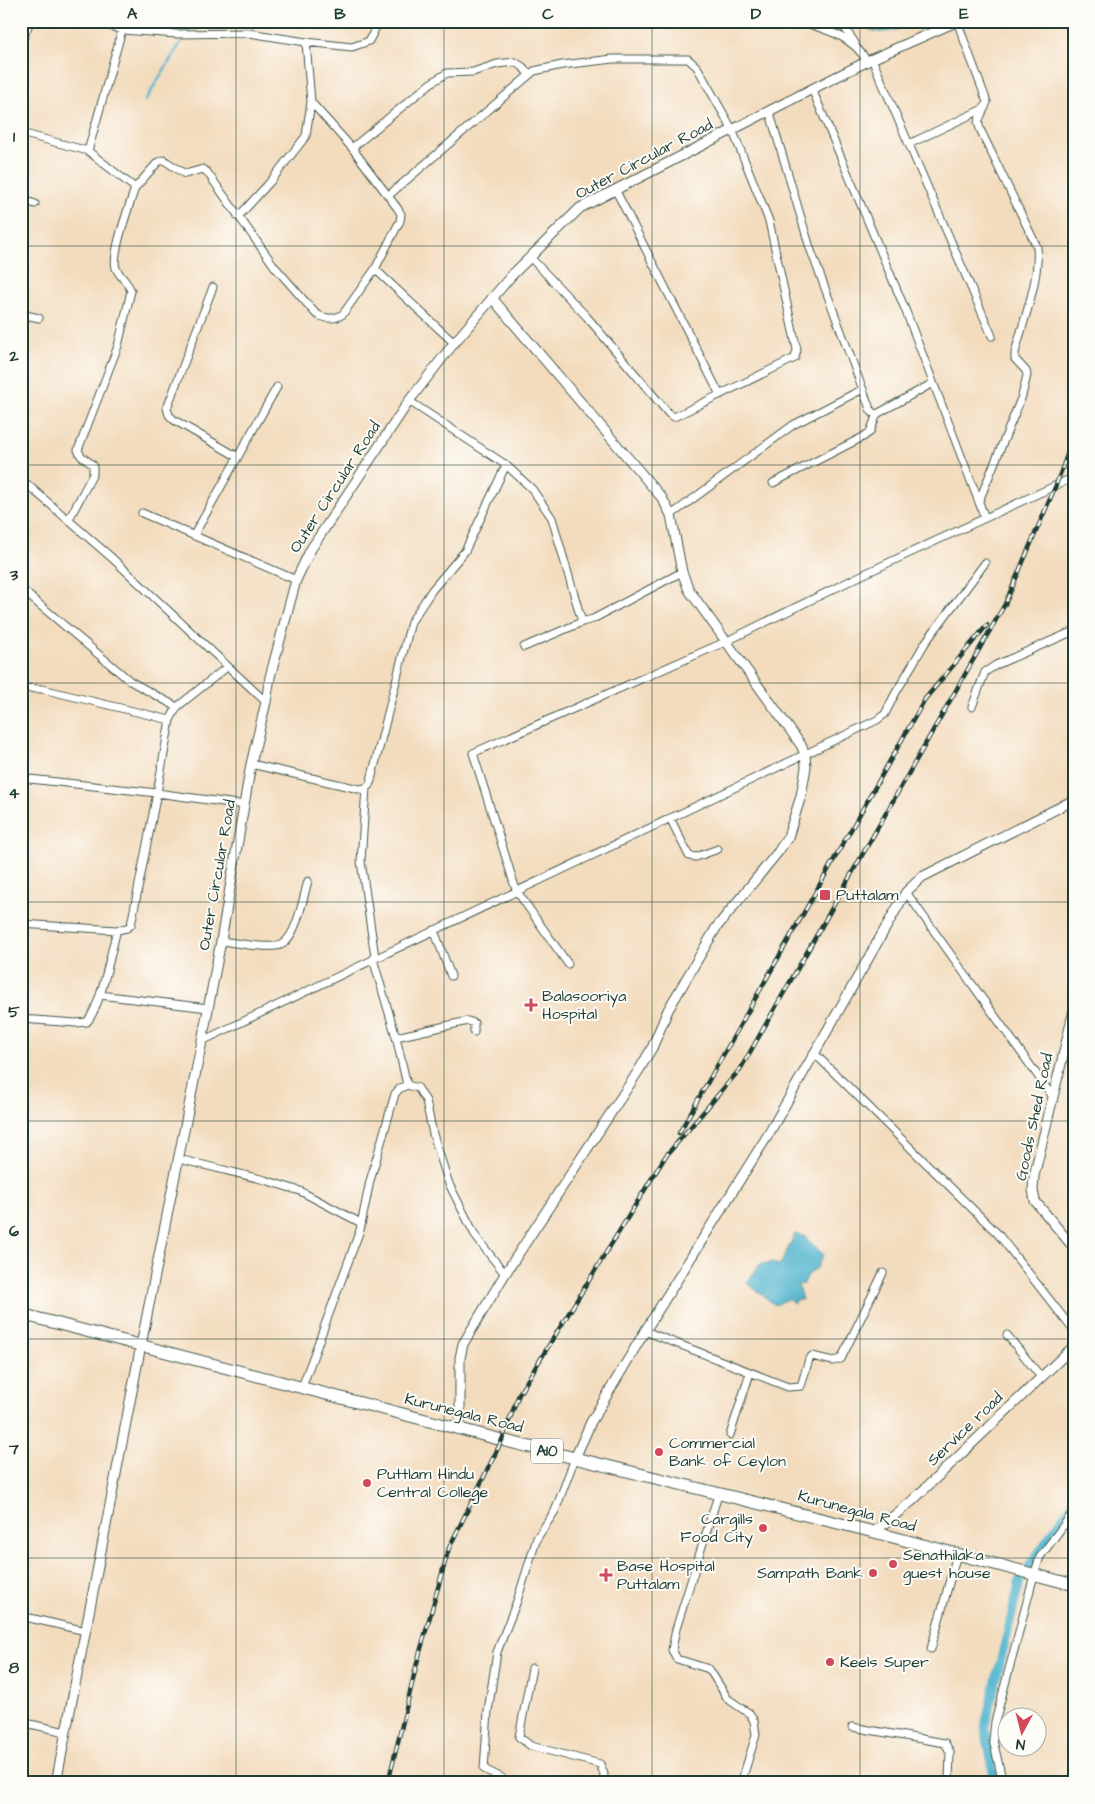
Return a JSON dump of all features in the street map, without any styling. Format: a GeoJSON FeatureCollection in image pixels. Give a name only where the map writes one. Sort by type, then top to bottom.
{"type":"FeatureCollection","features":[{"type":"Feature","properties":{"kind":"highway","name":"Kurunegala Road"},"geometry":{"type":"LineString","coordinates":[[21,1314],[460,1429],[719,1492],[1074,1585]]}},
{"type":"Feature","properties":{"kind":"street"},"geometry":{"type":"LineString","coordinates":[[21,44],[30,21]]}},
{"type":"Feature","properties":{"kind":"street"},"geometry":{"type":"LineString","coordinates":[[94,21],[122,30],[177,34],[249,33],[306,42],[352,46],[369,41],[379,21]]}},
{"type":"Feature","properties":{"kind":"street"},"geometry":{"type":"LineString","coordinates":[[799,21],[828,30],[847,40],[868,59]]}},
{"type":"Feature","properties":{"kind":"street"},"geometry":{"type":"LineString","coordinates":[[823,21],[828,30]]}},
{"type":"Feature","properties":{"kind":"street"},"geometry":{"type":"LineString","coordinates":[[840,21],[868,59],[909,144],[992,336]]}},
{"type":"Feature","properties":{"kind":"street"},"geometry":{"type":"LineString","coordinates":[[958,21],[987,102],[978,122],[980,129],[1037,247],[1038,255],[1034,282],[1015,353],[1015,359],[1026,371],[1027,377],[1022,396],[979,501]]}},
{"type":"Feature","properties":{"kind":"street","name":"Outer Circular Road"},"geometry":{"type":"LineString","coordinates":[[56,1783],[222,941],[251,764],[270,677],[296,580],[311,549],[409,400],[512,274],[580,208],[868,59],[958,21]]}},
{"type":"Feature","properties":{"kind":"street"},"geometry":{"type":"LineString","coordinates":[[88,151],[122,30]]}},
{"type":"Feature","properties":{"kind":"street"},"geometry":{"type":"LineString","coordinates":[[238,217],[270,182],[306,136],[311,102],[306,42]]}},
{"type":"Feature","properties":{"kind":"street"},"geometry":{"type":"LineString","coordinates":[[389,194],[534,71],[562,65],[613,59],[688,58],[696,68],[732,129],[769,221],[797,354],[795,358],[674,417],[669,414],[587,317],[530,257]]}},
{"type":"Feature","properties":{"kind":"street"},"geometry":{"type":"LineString","coordinates":[[352,148],[431,83],[447,73],[472,72],[502,63],[515,62],[523,67],[529,76]]}},
{"type":"Feature","properties":{"kind":"street"},"geometry":{"type":"LineString","coordinates":[[812,89],[905,309],[985,518]]}},
{"type":"Feature","properties":{"kind":"street"},"geometry":{"type":"LineString","coordinates":[[68,519],[93,474],[93,465],[81,456],[78,450],[118,346],[131,291],[116,268],[116,256],[135,188],[158,162],[164,160],[184,174],[202,169],[207,172],[275,267],[316,314],[324,318],[337,318],[343,314],[375,269],[400,221],[401,214],[389,194],[352,148],[311,102]]}},
{"type":"Feature","properties":{"kind":"street"},"geometry":{"type":"LineString","coordinates":[[909,144],[985,107]]}},
{"type":"Feature","properties":{"kind":"street"},"geometry":{"type":"LineString","coordinates":[[769,110],[810,248],[870,409],[873,413],[877,414]]}},
{"type":"Feature","properties":{"kind":"street"},"geometry":{"type":"LineString","coordinates":[[21,133],[88,151],[135,188]]}},
{"type":"Feature","properties":{"kind":"street"},"geometry":{"type":"LineString","coordinates":[[615,189],[720,395]]}},
{"type":"Feature","properties":{"kind":"street"},"geometry":{"type":"LineString","coordinates":[[21,200],[35,204]]}},
{"type":"Feature","properties":{"kind":"street"},"geometry":{"type":"LineString","coordinates":[[375,269],[454,343]]}},
{"type":"Feature","properties":{"kind":"street"},"geometry":{"type":"LineString","coordinates":[[213,288],[166,408],[174,420],[238,456]]}},
{"type":"Feature","properties":{"kind":"street"},"geometry":{"type":"LineString","coordinates":[[460,1429],[460,1358],[463,1344],[505,1274],[639,1070],[652,1048],[668,1010],[716,928],[788,837],[801,796],[806,767],[805,754],[801,745],[689,590],[682,572],[671,515],[662,498],[492,298]]}},
{"type":"Feature","properties":{"kind":"street"},"geometry":{"type":"LineString","coordinates":[[21,314],[39,318]]}},
{"type":"Feature","properties":{"kind":"street"},"geometry":{"type":"LineString","coordinates":[[773,483],[863,437],[870,432],[877,414],[933,382]]}},
{"type":"Feature","properties":{"kind":"street"},"geometry":{"type":"LineString","coordinates":[[194,535],[277,387]]}},
{"type":"Feature","properties":{"kind":"street"},"geometry":{"type":"LineString","coordinates":[[671,515],[793,425],[863,389]]}},
{"type":"Feature","properties":{"kind":"street"},"geometry":{"type":"LineString","coordinates":[[409,400],[506,465],[532,489],[552,518],[582,622]]}},
{"type":"Feature","properties":{"kind":"street"},"geometry":{"type":"LineString","coordinates":[[251,764],[360,789],[366,788],[370,784],[411,622],[432,590],[466,551],[506,465]]}},
{"type":"Feature","properties":{"kind":"street"},"geometry":{"type":"LineString","coordinates":[[568,964],[516,890],[473,753],[725,642],[862,574],[1074,477]]}},
{"type":"Feature","properties":{"kind":"street"},"geometry":{"type":"LineString","coordinates":[[21,479],[112,558],[266,702]]}},
{"type":"Feature","properties":{"kind":"street"},"geometry":{"type":"LineString","coordinates":[[142,513],[296,580]]}},
{"type":"Feature","properties":{"kind":"street"},"geometry":{"type":"LineString","coordinates":[[202,1041],[805,754],[885,714],[925,643],[985,563]]}},
{"type":"Feature","properties":{"kind":"street"},"geometry":{"type":"LineString","coordinates":[[524,647],[593,619],[682,572]]}},
{"type":"Feature","properties":{"kind":"street"},"geometry":{"type":"LineString","coordinates":[[21,589],[130,681],[177,707]]}},
{"type":"Feature","properties":{"kind":"street"},"geometry":{"type":"LineString","coordinates":[[972,706],[985,672],[996,665],[1074,631]]}},
{"type":"Feature","properties":{"kind":"street"},"geometry":{"type":"LineString","coordinates":[[21,924],[117,930],[127,928],[131,924],[170,720],[177,707],[227,667]]}},
{"type":"Feature","properties":{"kind":"street"},"geometry":{"type":"LineString","coordinates":[[21,688],[42,689],[170,720]]}},
{"type":"Feature","properties":{"kind":"street"},"geometry":{"type":"LineString","coordinates":[[21,778],[245,805]]}},
{"type":"Feature","properties":{"kind":"street"},"geometry":{"type":"LineString","coordinates":[[366,788],[361,861],[374,958],[407,1085]]}},
{"type":"Feature","properties":{"kind":"street"},"geometry":{"type":"LineString","coordinates":[[502,1783],[502,1778],[484,1769],[488,1710],[497,1652],[517,1601],[537,1538],[555,1511],[591,1422],[645,1330],[768,1135],[906,892],[922,877],[1074,800]]}},
{"type":"Feature","properties":{"kind":"street"},"geometry":{"type":"LineString","coordinates":[[670,818],[689,856],[696,857],[718,849]]}},
{"type":"Feature","properties":{"kind":"street"},"geometry":{"type":"LineString","coordinates":[[222,941],[277,947],[286,943],[292,935],[308,881]]}},
{"type":"Feature","properties":{"kind":"street"},"geometry":{"type":"LineString","coordinates":[[906,892],[1053,1097]]}},
{"type":"Feature","properties":{"kind":"street"},"geometry":{"type":"LineString","coordinates":[[21,1020],[87,1022],[93,1015],[100,995],[117,930]]}},
{"type":"Feature","properties":{"kind":"street"},"geometry":{"type":"LineString","coordinates":[[434,930],[451,976]]}},
{"type":"Feature","properties":{"kind":"street"},"geometry":{"type":"LineString","coordinates":[[100,995],[208,1008]]}},
{"type":"Feature","properties":{"kind":"street","name":"Goods Shed Road"},"geometry":{"type":"LineString","coordinates":[[1074,1010],[1034,1176],[1033,1190],[1036,1201],[1074,1248]]}},
{"type":"Feature","properties":{"kind":"street"},"geometry":{"type":"LineString","coordinates":[[396,1037],[468,1021],[474,1023],[474,1032]]}},
{"type":"Feature","properties":{"kind":"street"},"geometry":{"type":"LineString","coordinates":[[814,1053],[998,1234],[1074,1331]]}},
{"type":"Feature","properties":{"kind":"street"},"geometry":{"type":"LineString","coordinates":[[302,1387],[361,1223],[370,1181],[395,1094],[399,1089],[407,1085],[418,1088],[426,1101],[433,1134],[449,1184],[476,1237],[505,1274]]}},
{"type":"Feature","properties":{"kind":"street"},"geometry":{"type":"LineString","coordinates":[[179,1159],[265,1180],[300,1191],[361,1223]]}},
{"type":"Feature","properties":{"kind":"street"},"geometry":{"type":"LineString","coordinates":[[645,1330],[788,1387],[801,1386],[809,1359],[812,1356],[833,1361],[841,1360],[883,1273]]}},
{"type":"Feature","properties":{"kind":"street"},"geometry":{"type":"LineString","coordinates":[[1007,1335],[1041,1377]]}},
{"type":"Feature","properties":{"kind":"street","name":"Service road"},"geometry":{"type":"LineString","coordinates":[[874,1532],[912,1500],[1074,1346]]}},
{"type":"Feature","properties":{"kind":"street"},"geometry":{"type":"LineString","coordinates":[[730,1435],[750,1373]]}},
{"type":"Feature","properties":{"kind":"street"},"geometry":{"type":"LineString","coordinates":[[719,1492],[676,1629],[672,1650],[677,1659],[709,1669],[728,1699],[750,1714],[754,1721],[756,1735],[741,1783]]}},
{"type":"Feature","properties":{"kind":"street"},"geometry":{"type":"LineString","coordinates":[[1003,1783],[993,1740],[995,1722],[1040,1557],[1074,1511]]}},
{"type":"Feature","properties":{"kind":"street"},"geometry":{"type":"LineString","coordinates":[[931,1648],[957,1554]]}},
{"type":"Feature","properties":{"kind":"street"},"geometry":{"type":"LineString","coordinates":[[21,1616],[86,1631]]}},
{"type":"Feature","properties":{"kind":"street"},"geometry":{"type":"LineString","coordinates":[[532,1668],[520,1736],[531,1746],[600,1764],[604,1774],[602,1783]]}},
{"type":"Feature","properties":{"kind":"street"},"geometry":{"type":"LineString","coordinates":[[21,1722],[66,1732]]}},
{"type":"Feature","properties":{"kind":"street"},"geometry":{"type":"LineString","coordinates":[[852,1727],[945,1743],[950,1752],[949,1783]]}},
{"type":"Feature","properties":{"kind":"water"},"geometry":{"type":"Polygon","coordinates":[[[857,21],[912,21],[911,26],[876,32],[857,21]]]}},
{"type":"Feature","properties":{"kind":"water"},"geometry":{"type":"Polygon","coordinates":[[[795,1234],[804,1236],[823,1254],[817,1268],[807,1276],[804,1284],[798,1285],[802,1300],[797,1299],[794,1303],[788,1299],[775,1305],[747,1283],[759,1265],[771,1262],[778,1265],[781,1263],[795,1234]]]}},
{"type":"Feature","properties":{"kind":"waterway"},"geometry":{"type":"LineString","coordinates":[[188,32],[195,21]]}},
{"type":"Feature","properties":{"kind":"waterway"},"geometry":{"type":"LineString","coordinates":[[145,101],[185,36]]}},
{"type":"Feature","properties":{"kind":"waterway"},"geometry":{"type":"LineString","coordinates":[[1028,1568],[1074,1501]]}},
{"type":"Feature","properties":{"kind":"waterway"},"geometry":{"type":"LineString","coordinates":[[995,1783],[985,1726],[1020,1580]]}},
{"type":"Feature","properties":{"kind":"railway"},"geometry":{"type":"LineString","coordinates":[[388,1783],[417,1663],[449,1548],[502,1440],[519,1394],[665,1157],[741,1068],[1005,604],[1056,485],[1074,436]]}},
{"type":"Feature","properties":{"kind":"railway"},"geometry":{"type":"LineString","coordinates":[[679,1133],[925,699],[987,625]]}},
{"type":"Feature","properties":{"kind":"place","name":"Puttalam"},"geometry":{"type":"Point","coordinates":[825,895]}},
{"type":"Feature","properties":{"kind":"place","name":"Balasooriya Hospital"},"geometry":{"type":"Point","coordinates":[531,1005]}},
{"type":"Feature","properties":{"kind":"place","name":"Commercial Bank of Ceylon"},"geometry":{"type":"Point","coordinates":[659,1452]}},
{"type":"Feature","properties":{"kind":"place","name":"Puttlam Hindu Central College"},"geometry":{"type":"Point","coordinates":[367,1483]}},
{"type":"Feature","properties":{"kind":"place","name":"Cargills Food City"},"geometry":{"type":"Point","coordinates":[763,1528]}},
{"type":"Feature","properties":{"kind":"place","name":"Senathilaka guest house"},"geometry":{"type":"Point","coordinates":[893,1564]}},
{"type":"Feature","properties":{"kind":"place","name":"Sampath Bank"},"geometry":{"type":"Point","coordinates":[873,1573]}},
{"type":"Feature","properties":{"kind":"place","name":"Base Hospital Puttalam"},"geometry":{"type":"Point","coordinates":[606,1575]}},
{"type":"Feature","properties":{"kind":"place","name":"Keels Super"},"geometry":{"type":"Point","coordinates":[830,1662]}}]}
